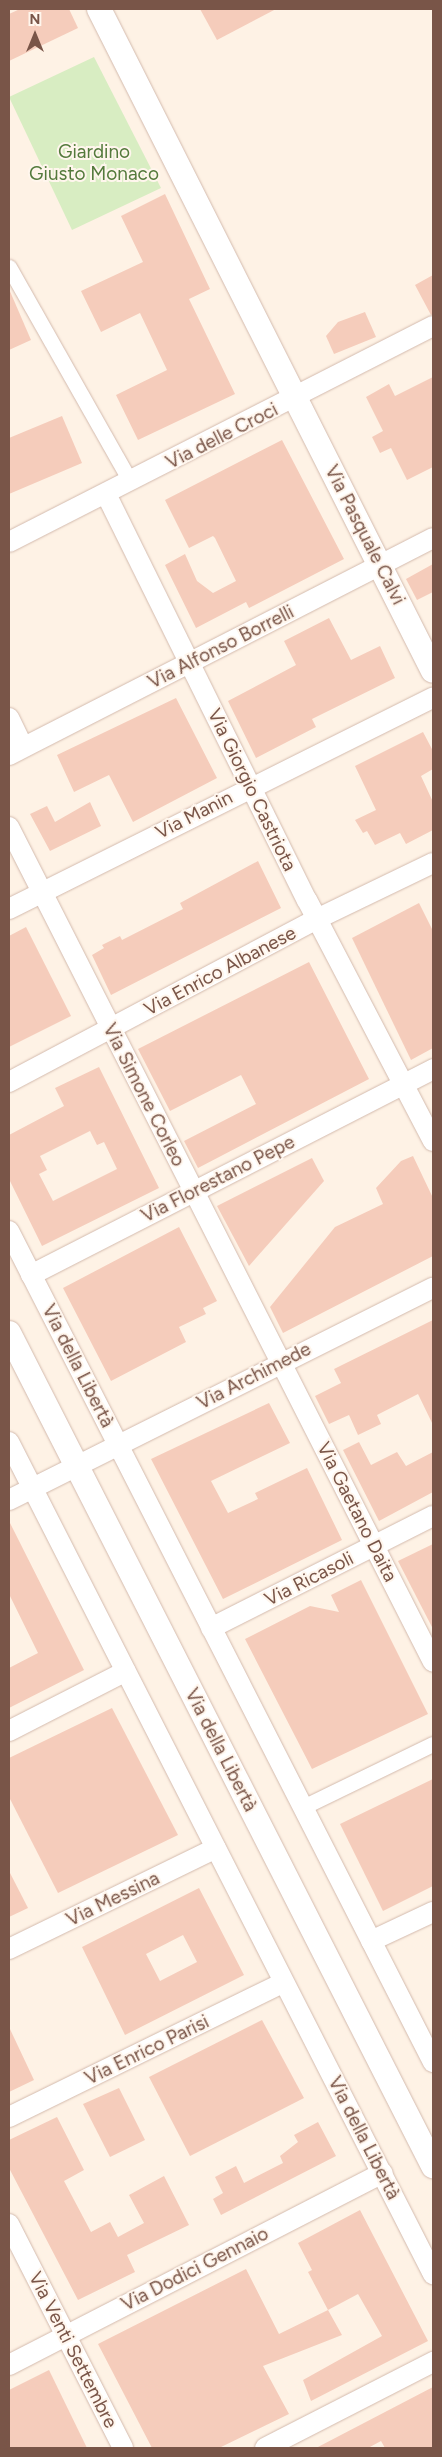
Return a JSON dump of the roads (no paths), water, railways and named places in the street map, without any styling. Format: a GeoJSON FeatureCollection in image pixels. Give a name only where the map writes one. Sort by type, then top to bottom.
{"type":"FeatureCollection","features":[{"type":"Feature","properties":{"kind":"street","name":"Via Pasquale Calvi"},"geometry":{"type":"LineString","coordinates":[[99,9],[297,398],[433,671]]}},
{"type":"Feature","properties":{"kind":"street"},"geometry":{"type":"LineString","coordinates":[[9,267],[130,482]]}},
{"type":"Feature","properties":{"kind":"street","name":"Via delle Croci"},"geometry":{"type":"LineString","coordinates":[[9,542],[297,398],[433,326]]}},
{"type":"Feature","properties":{"kind":"street","name":"Via Giorgio Castriota"},"geometry":{"type":"LineString","coordinates":[[106,494],[317,919],[433,1141]]}},
{"type":"Feature","properties":{"kind":"street","name":"Via Alfonso Borrelli"},"geometry":{"type":"LineString","coordinates":[[16,751],[190,664],[433,538]]}},
{"type":"Feature","properties":{"kind":"street","name":"Via Manin"},"geometry":{"type":"LineString","coordinates":[[9,909],[251,786],[433,698]]}},
{"type":"Feature","properties":{"kind":"street"},"geometry":{"type":"LineString","coordinates":[[9,718],[16,751]]}},
{"type":"Feature","properties":{"kind":"street","name":"Via Simone Corleo"},"geometry":{"type":"LineString","coordinates":[[9,827],[111,1031],[282,1362]]}},
{"type":"Feature","properties":{"kind":"street","name":"Via Enrico Albanese"},"geometry":{"type":"LineString","coordinates":[[9,1082],[111,1031],[317,919],[433,863]]}},
{"type":"Feature","properties":{"kind":"street","name":"Via Florestano Pepe"},"geometry":{"type":"LineString","coordinates":[[31,1275],[433,1069]]}},
{"type":"Feature","properties":{"kind":"street","name":"Via della Libertà"},"geometry":{"type":"LineString","coordinates":[[9,1231],[433,2062]]}},
{"type":"Feature","properties":{"kind":"street","name":"Via Archimede"},"geometry":{"type":"LineString","coordinates":[[9,1500],[433,1288]]}},
{"type":"Feature","properties":{"kind":"street","name":"Via della Libertà"},"geometry":{"type":"LineString","coordinates":[[9,1334],[433,2166]]}},
{"type":"Feature","properties":{"kind":"street","name":"Via Gaetano Daita"},"geometry":{"type":"LineString","coordinates":[[282,1362],[433,1662]]}},
{"type":"Feature","properties":{"kind":"street","name":"Via della Libertà"},"geometry":{"type":"LineString","coordinates":[[9,1442],[433,2274]]}},
{"type":"Feature","properties":{"kind":"street","name":"Via Ricasoli"},"geometry":{"type":"LineString","coordinates":[[212,1628],[433,1516]]}},
{"type":"Feature","properties":{"kind":"street"},"geometry":{"type":"LineString","coordinates":[[9,1731],[126,1671]]}},
{"type":"Feature","properties":{"kind":"street"},"geometry":{"type":"LineString","coordinates":[[303,1806],[433,1744]]}},
{"type":"Feature","properties":{"kind":"street","name":"Via Messina"},"geometry":{"type":"LineString","coordinates":[[9,1949],[216,1848]]}},
{"type":"Feature","properties":{"kind":"street"},"geometry":{"type":"LineString","coordinates":[[371,1941],[433,1912]]}},
{"type":"Feature","properties":{"kind":"street","name":"Via Enrico Parisi"},"geometry":{"type":"LineString","coordinates":[[9,2117],[284,1982]]}},
{"type":"Feature","properties":{"kind":"street","name":"Via Dodici Gennaio"},"geometry":{"type":"LineString","coordinates":[[9,2365],[382,2173]]}},
{"type":"Feature","properties":{"kind":"street","name":"Via Venti Settembre"},"geometry":{"type":"LineString","coordinates":[[9,2224],[124,2448]]}},
{"type":"Feature","properties":{"kind":"street"},"geometry":{"type":"LineString","coordinates":[[265,2448],[433,2362]]}},
{"type":"Feature","properties":{"kind":"park label","name":"Giardino Giusto Monaco"},"geometry":{"type":"Point","coordinates":[94,163]}}]}
